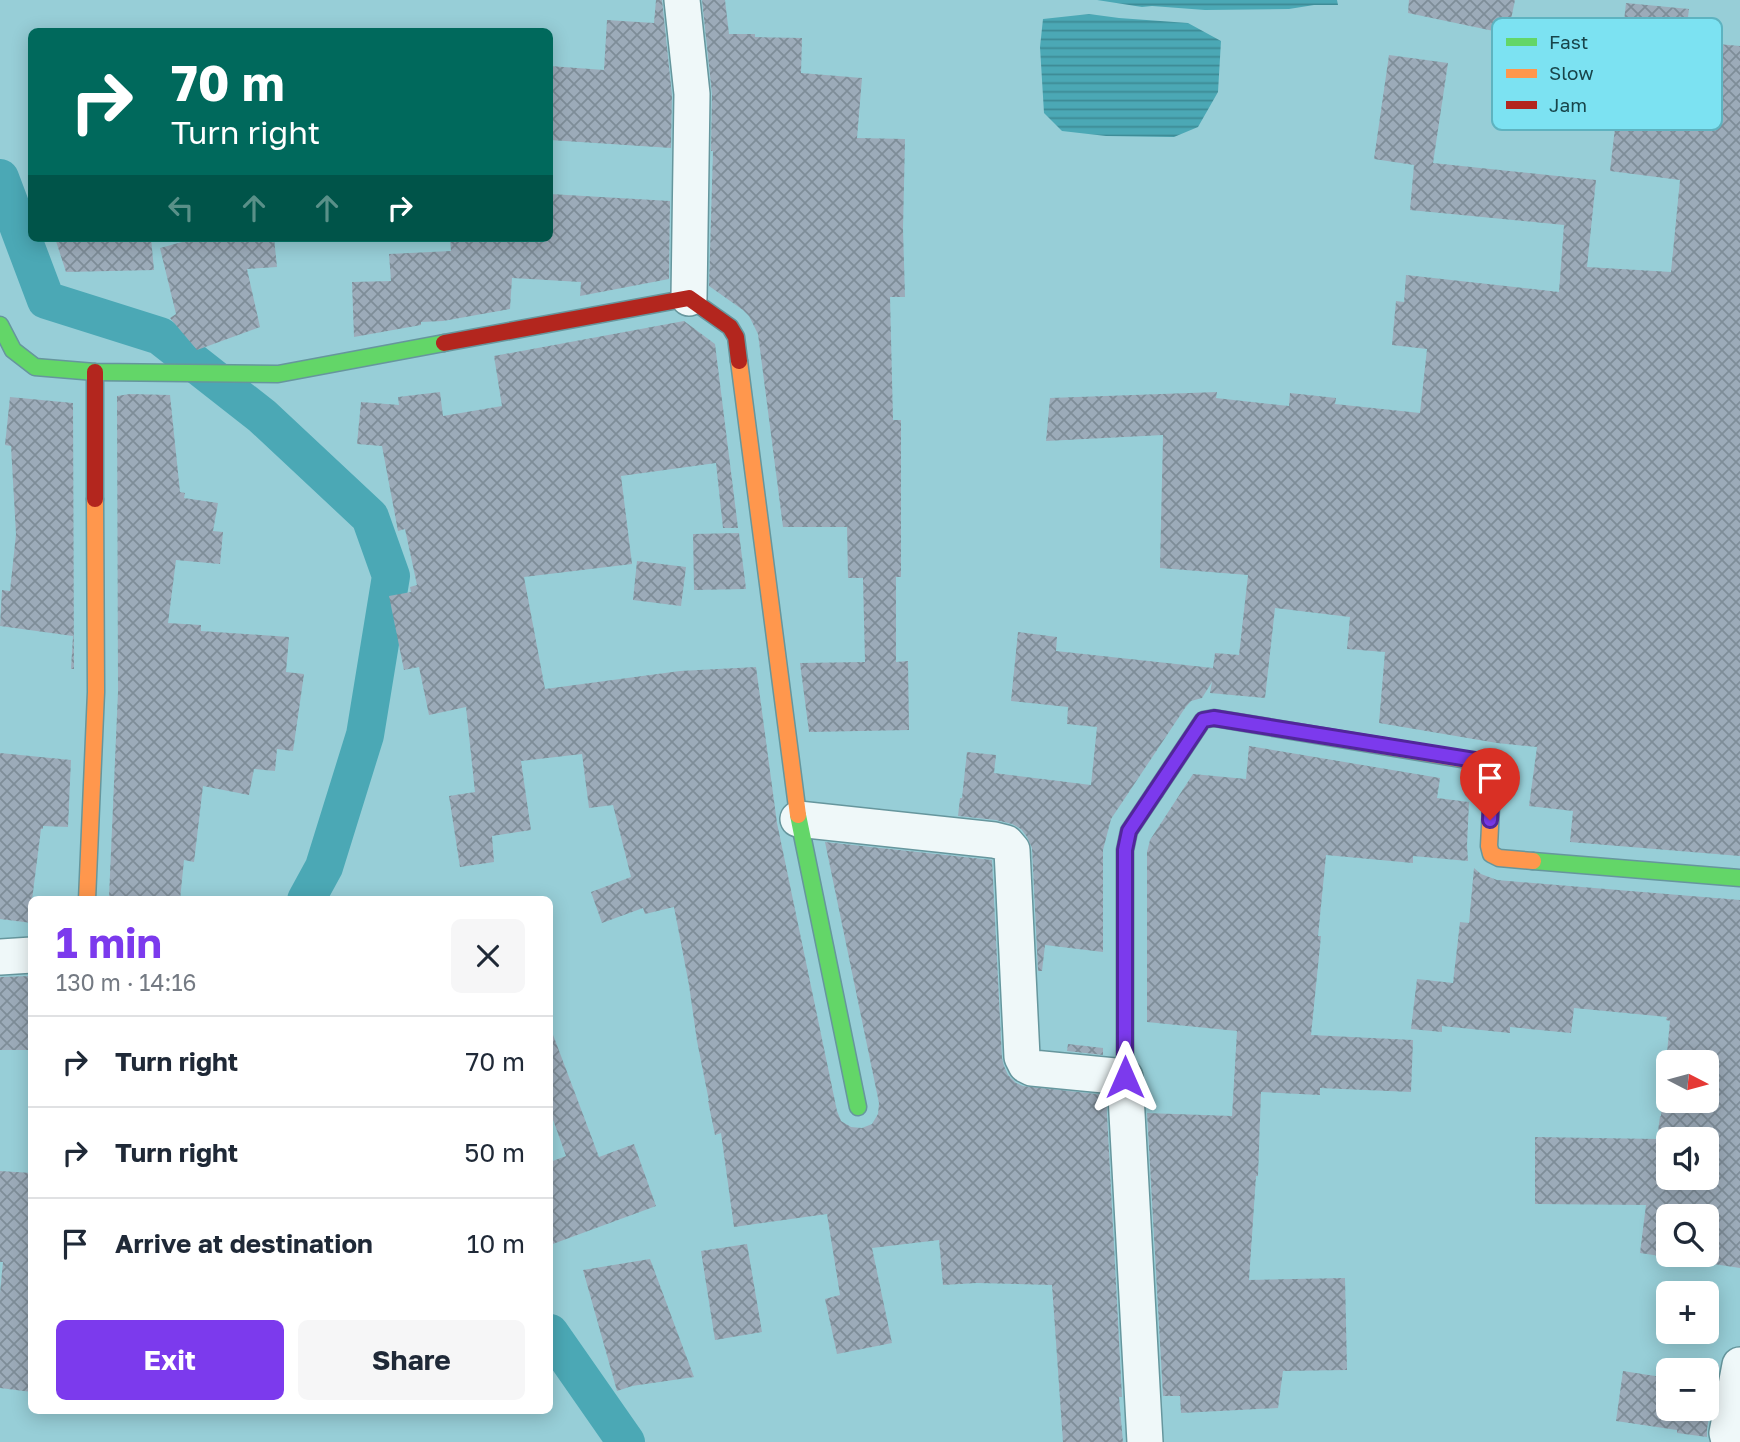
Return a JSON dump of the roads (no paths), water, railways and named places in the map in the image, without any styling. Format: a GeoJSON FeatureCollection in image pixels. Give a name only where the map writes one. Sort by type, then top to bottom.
{"type":"FeatureCollection","features":[{"type":"Feature","properties":{"kind":"street"},"geometry":{"type":"LineString","coordinates":[[682,0],[692,94],[689,298]]}},
{"type":"Feature","properties":{"kind":"street"},"geometry":{"type":"LineString","coordinates":[[0,325],[13,350],[35,366],[95,372],[243,374],[278,374],[689,298],[730,327],[736,337],[798,819],[858,1107]]}},
{"type":"Feature","properties":{"kind":"street"},"geometry":{"type":"LineString","coordinates":[[88,896],[96,692],[95,372]]}},
{"type":"Feature","properties":{"kind":"street"},"geometry":{"type":"LineString","coordinates":[[1145,1442],[1125,1077],[1125,850],[1129,831],[1203,720],[1214,718],[1491,764],[1489,846],[1491,854],[1499,858],[1740,878]]}},
{"type":"Feature","properties":{"kind":"street"},"geometry":{"type":"LineString","coordinates":[[798,819],[1006,843],[1012,849],[1022,1057],[1026,1065],[1032,1068],[1125,1077]]}},
{"type":"Feature","properties":{"kind":"street"},"geometry":{"type":"LineString","coordinates":[[0,957],[28,955]]}},
{"type":"Feature","properties":{"kind":"street"},"geometry":{"type":"LineString","coordinates":[[1730,1442],[1727,1433],[1740,1365]]}},
{"type":"Feature","properties":{"kind":"water"},"geometry":{"type":"Polygon","coordinates":[[[1097,0],[1337,0],[1338,5],[1289,9],[1205,10],[1142,7],[1097,0]]]}},
{"type":"Feature","properties":{"kind":"water"},"geometry":{"type":"Polygon","coordinates":[[[1089,14],[1188,23],[1221,41],[1218,92],[1198,127],[1174,137],[1106,136],[1062,131],[1044,113],[1040,47],[1043,19],[1089,14]]]}},
{"type":"Feature","properties":{"kind":"waterway"},"geometry":{"type":"LineString","coordinates":[[0,178],[46,300],[160,336],[262,416],[370,517],[391,576],[365,735],[324,867],[308,896]]}},
{"type":"Feature","properties":{"kind":"waterway"},"geometry":{"type":"LineString","coordinates":[[553,1337],[626,1442]]}}]}
